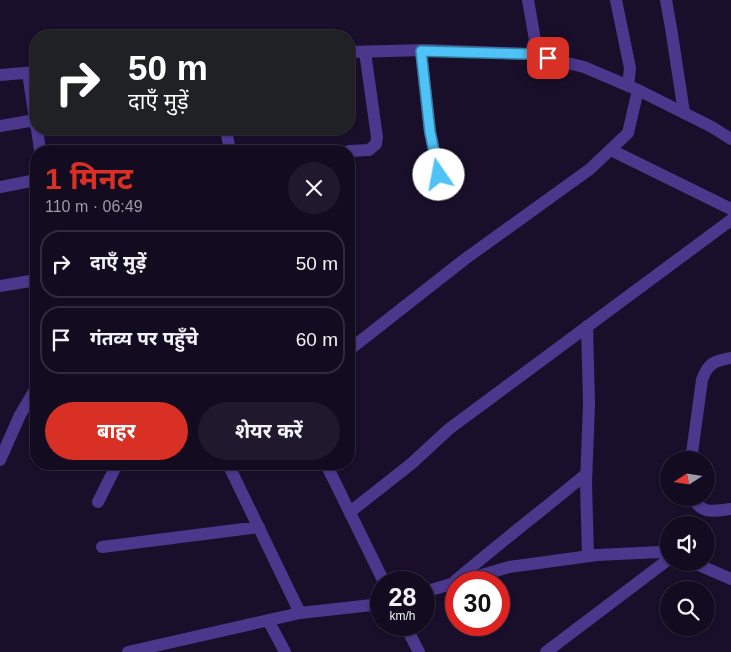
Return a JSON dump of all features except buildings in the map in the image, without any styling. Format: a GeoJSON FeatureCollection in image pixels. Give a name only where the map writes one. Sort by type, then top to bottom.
{"type":"FeatureCollection","features":[{"type":"Feature","properties":{"kind":"street"},"geometry":{"type":"LineString","coordinates":[[528,0],[535,40],[530,54]]}},
{"type":"Feature","properties":{"kind":"street"},"geometry":{"type":"LineString","coordinates":[[355,345],[465,259],[590,169],[628,133],[633,88],[616,0]]}},
{"type":"Feature","properties":{"kind":"street"},"geometry":{"type":"LineString","coordinates":[[666,0],[684,113]]}},
{"type":"Feature","properties":{"kind":"street"},"geometry":{"type":"LineString","coordinates":[[421,51],[430,132],[439,175]]}},
{"type":"Feature","properties":{"kind":"street"},"geometry":{"type":"LineString","coordinates":[[355,52],[421,51],[530,54],[584,67],[633,88],[712,127],[731,139]]}},
{"type":"Feature","properties":{"kind":"street"},"geometry":{"type":"LineString","coordinates":[[355,151],[369,150],[376,144],[377,138],[365,52]]}},
{"type":"Feature","properties":{"kind":"street"},"geometry":{"type":"LineString","coordinates":[[0,75],[30,73]]}},
{"type":"Feature","properties":{"kind":"street"},"geometry":{"type":"LineString","coordinates":[[0,126],[30,125]]}},
{"type":"Feature","properties":{"kind":"street"},"geometry":{"type":"LineString","coordinates":[[611,150],[731,210]]}},
{"type":"Feature","properties":{"kind":"street"},"geometry":{"type":"LineString","coordinates":[[0,187],[30,181]]}},
{"type":"Feature","properties":{"kind":"street"},"geometry":{"type":"LineString","coordinates":[[350,512],[411,464],[449,429],[587,326],[668,269],[731,220]]}},
{"type":"Feature","properties":{"kind":"street"},"geometry":{"type":"LineString","coordinates":[[0,286],[30,281]]}},
{"type":"Feature","properties":{"kind":"street"},"geometry":{"type":"LineString","coordinates":[[587,326],[589,404],[586,474],[588,556]]}},
{"type":"Feature","properties":{"kind":"street"},"geometry":{"type":"LineString","coordinates":[[692,451],[702,380],[705,372],[708,366],[716,361],[731,358]]}},
{"type":"Feature","properties":{"kind":"street"},"geometry":{"type":"LineString","coordinates":[[0,460],[20,415],[30,398]]}},
{"type":"Feature","properties":{"kind":"street"},"geometry":{"type":"LineString","coordinates":[[98,502],[114,470]]}},
{"type":"Feature","properties":{"kind":"street"},"geometry":{"type":"LineString","coordinates":[[231,470],[300,613]]}},
{"type":"Feature","properties":{"kind":"street"},"geometry":{"type":"LineString","coordinates":[[329,470],[379,571]]}},
{"type":"Feature","properties":{"kind":"street"},"geometry":{"type":"LineString","coordinates":[[466,571],[503,539],[552,503],[586,474]]}},
{"type":"Feature","properties":{"kind":"street"},"geometry":{"type":"LineString","coordinates":[[699,506],[710,512],[731,509]]}},
{"type":"Feature","properties":{"kind":"street"},"geometry":{"type":"LineString","coordinates":[[102,547],[259,527]]}},
{"type":"Feature","properties":{"kind":"street"},"geometry":{"type":"LineString","coordinates":[[495,571],[509,567],[588,556],[660,552]]}},
{"type":"Feature","properties":{"kind":"street"},"geometry":{"type":"LineString","coordinates":[[546,652],[660,565]]}},
{"type":"Feature","properties":{"kind":"street"},"geometry":{"type":"LineString","coordinates":[[713,571],[731,579]]}},
{"type":"Feature","properties":{"kind":"street"},"geometry":{"type":"LineString","coordinates":[[128,652],[300,613],[370,605]]}},
{"type":"Feature","properties":{"kind":"street"},"geometry":{"type":"LineString","coordinates":[[268,620],[285,652]]}},
{"type":"Feature","properties":{"kind":"street"},"geometry":{"type":"LineString","coordinates":[[411,636],[419,652]]}},
{"type":"Feature","properties":{"kind":"route"},"geometry":{"type":"LineString","coordinates":[[439,175],[430,132],[421,51],[530,54],[548,58]]}}]}
